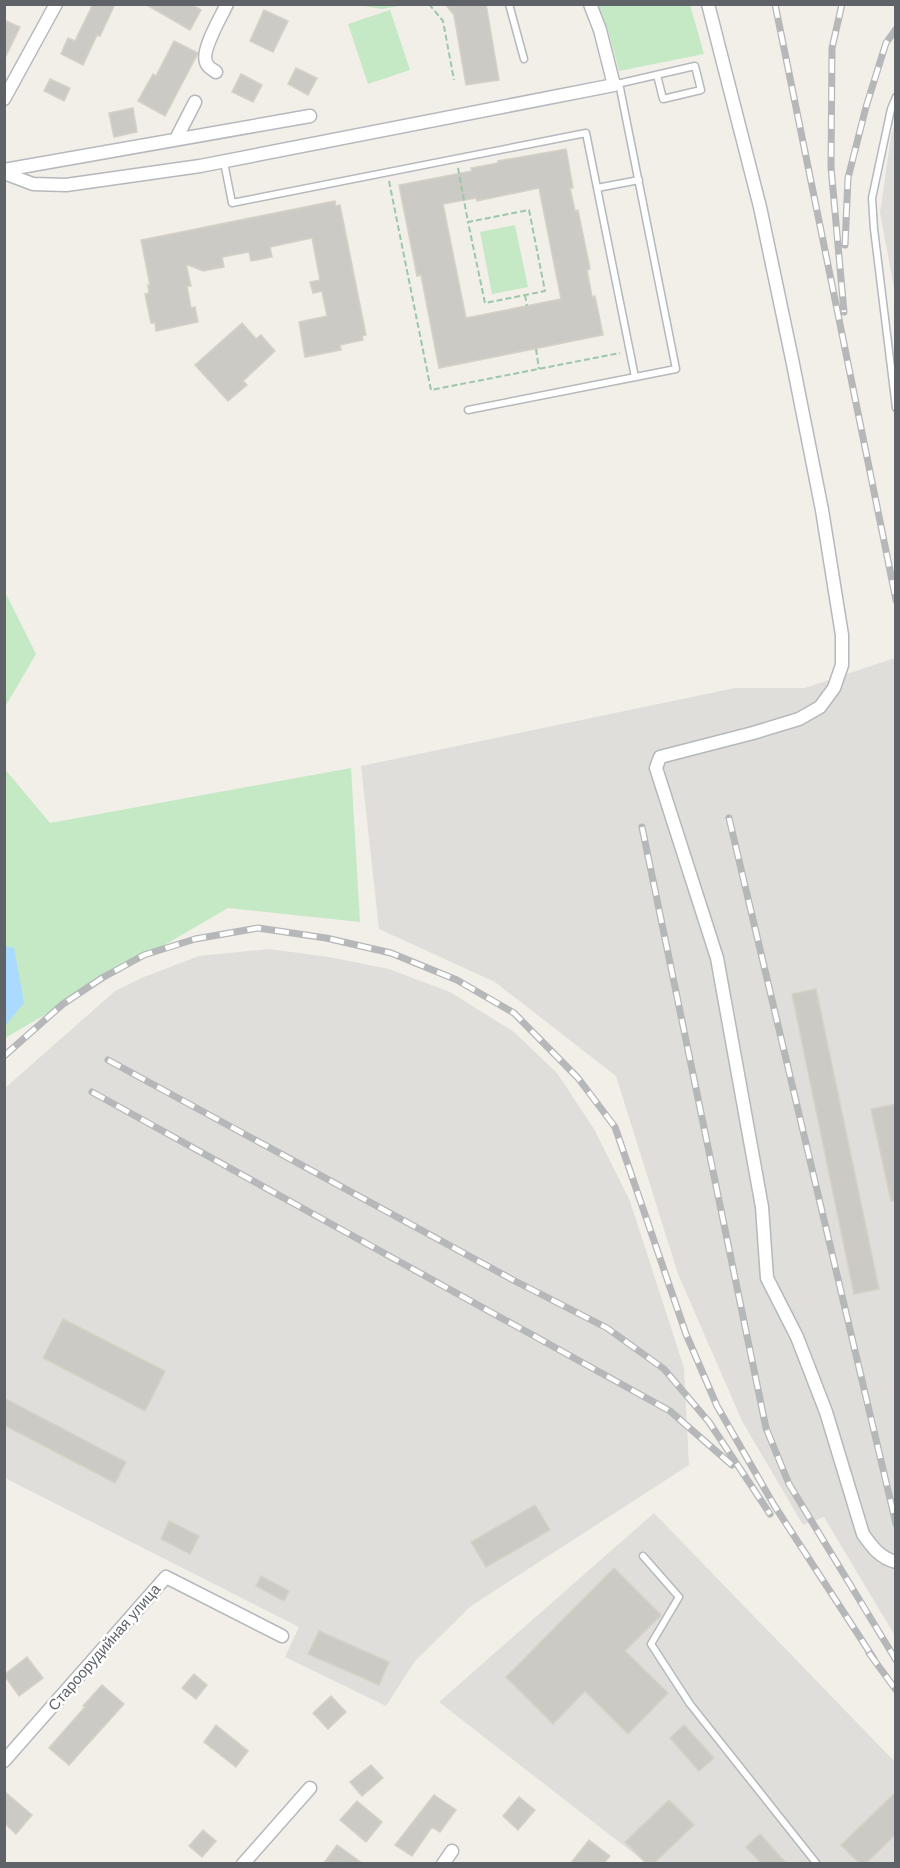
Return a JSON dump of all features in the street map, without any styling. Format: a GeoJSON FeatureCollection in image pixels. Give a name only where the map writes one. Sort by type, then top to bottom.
{"type":"FeatureCollection","features":[{"type":"Feature","properties":{"kind":"street"},"geometry":{"type":"LineString","coordinates":[[216,72],[209,68],[205,60],[205,50],[227,4]]}},
{"type":"Feature","properties":{"kind":"street"},"geometry":{"type":"LineString","coordinates":[[4,171],[33,184],[66,185],[224,162],[617,84],[590,4]]}},
{"type":"Feature","properties":{"kind":"street"},"geometry":{"type":"LineString","coordinates":[[708,4],[760,207],[792,359],[822,510],[840,624],[842,665],[834,688],[820,707],[806,715],[753,733],[660,757],[656,768],[717,958],[762,1207],[767,1278],[796,1337],[826,1412],[863,1534],[872,1547],[886,1560],[896,1562]]}},
{"type":"Feature","properties":{"kind":"street"},"geometry":{"type":"LineString","coordinates":[[4,99],[53,6]]}},
{"type":"Feature","properties":{"kind":"street"},"geometry":{"type":"LineString","coordinates":[[176,139],[195,102]]}},
{"type":"Feature","properties":{"kind":"street"},"geometry":{"type":"LineString","coordinates":[[4,171],[310,116]]}},
{"type":"Feature","properties":{"kind":"street","name":"Староорудийная улица"},"geometry":{"type":"LineString","coordinates":[[4,1761],[166,1577],[282,1636]]}},
{"type":"Feature","properties":{"kind":"street"},"geometry":{"type":"LineString","coordinates":[[243,1863],[310,1788]]}},
{"type":"Feature","properties":{"kind":"street"},"geometry":{"type":"LineString","coordinates":[[442,1863],[452,1851]]}},
{"type":"Feature","properties":{"kind":"lane"},"geometry":{"type":"LineString","coordinates":[[509,4],[524,59]]}},
{"type":"Feature","properties":{"kind":"lane"},"geometry":{"type":"LineString","coordinates":[[468,410],[676,369],[639,180],[617,84],[695,66],[701,90],[663,99],[657,75]]}},
{"type":"Feature","properties":{"kind":"lane"},"geometry":{"type":"LineString","coordinates":[[896,97],[891,108],[872,198],[896,408]]}},
{"type":"Feature","properties":{"kind":"lane"},"geometry":{"type":"LineString","coordinates":[[224,162],[232,203],[586,133],[635,377]]}},
{"type":"Feature","properties":{"kind":"lane"},"geometry":{"type":"LineString","coordinates":[[597,189],[639,180]]}},
{"type":"Feature","properties":{"kind":"lane"},"geometry":{"type":"LineString","coordinates":[[643,1556],[679,1597],[651,1644],[690,1704],[817,1863]]}},
{"type":"Feature","properties":{"kind":"path"},"geometry":{"type":"LineString","coordinates":[[429,4],[443,21],[454,80]]}},
{"type":"Feature","properties":{"kind":"path"},"geometry":{"type":"LineString","coordinates":[[456,159],[468,222],[485,303],[545,291],[529,210],[468,222]]}},
{"type":"Feature","properties":{"kind":"path"},"geometry":{"type":"LineString","coordinates":[[387,172],[431,390],[630,351]]}},
{"type":"Feature","properties":{"kind":"path"},"geometry":{"type":"LineString","coordinates":[[525,295],[527,306]]}},
{"type":"Feature","properties":{"kind":"path"},"geometry":{"type":"LineString","coordinates":[[536,349],[540,369]]}},
{"type":"Feature","properties":{"kind":"shaded area"},"geometry":{"type":"Polygon","coordinates":[[[895,124],[895,293],[880,213],[891,136],[895,124]]]}},
{"type":"Feature","properties":{"kind":"shaded area"},"geometry":{"type":"Polygon","coordinates":[[[895,658],[895,1636],[824,1517],[803,1525],[742,1421],[678,1274],[616,1076],[495,982],[379,929],[361,766],[735,688],[805,688],[895,658]]]}},
{"type":"Feature","properties":{"kind":"shaded area"},"geometry":{"type":"Polygon","coordinates":[[[269,949],[329,957],[389,969],[450,992],[514,1032],[557,1073],[594,1129],[630,1201],[684,1368],[689,1465],[471,1606],[415,1661],[386,1706],[285,1657],[299,1627],[5,1478],[4,1089],[115,991],[199,956],[269,949]]]}},
{"type":"Feature","properties":{"kind":"shaded area"},"geometry":{"type":"Polygon","coordinates":[[[654,1513],[895,1762],[895,1863],[646,1863],[439,1702],[654,1513]]]}},
{"type":"Feature","properties":{"kind":"green space"},"geometry":{"type":"Polygon","coordinates":[[[357,5],[404,5],[382,9],[357,5]]]}},
{"type":"Feature","properties":{"kind":"green space"},"geometry":{"type":"Polygon","coordinates":[[[598,5],[690,5],[704,54],[619,71],[608,30],[598,5]]]}},
{"type":"Feature","properties":{"kind":"green space"},"geometry":{"type":"Polygon","coordinates":[[[390,10],[410,70],[368,84],[348,24],[390,10]]]}},
{"type":"Feature","properties":{"kind":"green space"},"geometry":{"type":"Polygon","coordinates":[[[515,225],[528,287],[492,294],[480,232],[515,225]]]}},
{"type":"Feature","properties":{"kind":"green space"},"geometry":{"type":"Polygon","coordinates":[[[5,592],[36,654],[4,707],[5,592]]]}},
{"type":"Feature","properties":{"kind":"green space"},"geometry":{"type":"Polygon","coordinates":[[[4,768],[50,823],[351,768],[360,922],[228,908],[5,1038],[4,768]]]}},
{"type":"Feature","properties":{"kind":"water"},"geometry":{"type":"Polygon","coordinates":[[[5,946],[14,948],[24,1003],[5,1026],[5,946]]]}},
{"type":"Feature","properties":{"kind":"building"},"geometry":{"type":"Polygon","coordinates":[[[93,4],[115,4],[83,65],[61,54],[68,38],[75,41],[93,4]]]}},
{"type":"Feature","properties":{"kind":"building"},"geometry":{"type":"Polygon","coordinates":[[[145,4],[191,4],[201,10],[190,30],[145,4]]]}},
{"type":"Feature","properties":{"kind":"building"},"geometry":{"type":"Polygon","coordinates":[[[445,4],[486,4],[499,80],[466,85],[454,15],[445,4]]]}},
{"type":"Feature","properties":{"kind":"building"},"geometry":{"type":"Polygon","coordinates":[[[264,10],[288,21],[273,52],[250,41],[264,10]]]}},
{"type":"Feature","properties":{"kind":"building"},"geometry":{"type":"Polygon","coordinates":[[[4,20],[20,27],[4,60],[4,20]]]}},
{"type":"Feature","properties":{"kind":"building"},"geometry":{"type":"Polygon","coordinates":[[[174,41],[198,53],[165,116],[138,101],[153,74],[156,76],[174,41]]]}},
{"type":"Feature","properties":{"kind":"building"},"geometry":{"type":"Polygon","coordinates":[[[296,68],[317,78],[308,95],[288,84],[296,68]]]}},
{"type":"Feature","properties":{"kind":"building"},"geometry":{"type":"Polygon","coordinates":[[[241,74],[262,85],[253,102],[232,92],[241,74]]]}},
{"type":"Feature","properties":{"kind":"building"},"geometry":{"type":"Polygon","coordinates":[[[50,79],[70,88],[64,101],[44,91],[50,79]]]}},
{"type":"Feature","properties":{"kind":"building"},"geometry":{"type":"Polygon","coordinates":[[[133,108],[137,132],[114,137],[109,113],[133,108]]]}},
{"type":"Feature","properties":{"kind":"building"},"geometry":{"type":"Polygon","coordinates":[[[566,149],[573,188],[570,188],[575,211],[578,210],[590,269],[587,270],[592,297],[595,296],[603,335],[439,368],[421,275],[417,276],[399,185],[472,171],[471,168],[498,163],[498,161],[566,149]],[[539,188],[477,201],[476,198],[443,204],[466,318],[561,299],[539,188]]]}},
{"type":"Feature","properties":{"kind":"building"},"geometry":{"type":"Polygon","coordinates":[[[335,201],[336,206],[340,205],[366,335],[362,336],[363,340],[340,345],[341,350],[305,357],[299,322],[327,316],[322,291],[313,293],[310,282],[320,280],[312,238],[270,247],[272,257],[251,261],[249,252],[222,257],[224,267],[203,271],[186,264],[191,286],[187,286],[191,308],[195,307],[198,322],[156,331],[155,323],[151,323],[145,294],[149,293],[148,285],[150,285],[141,240],[335,201]]]}},
{"type":"Feature","properties":{"kind":"building"},"geometry":{"type":"Polygon","coordinates":[[[242,323],[256,339],[261,335],[275,351],[243,381],[247,385],[228,401],[195,365],[242,323]]]}},
{"type":"Feature","properties":{"kind":"building"},"geometry":{"type":"Polygon","coordinates":[[[816,989],[879,1289],[854,1294],[792,994],[816,989]]]}},
{"type":"Feature","properties":{"kind":"building"},"geometry":{"type":"Polygon","coordinates":[[[896,1104],[896,1201],[891,1201],[871,1109],[896,1104]]]}},
{"type":"Feature","properties":{"kind":"building"},"geometry":{"type":"Polygon","coordinates":[[[63,1319],[165,1371],[145,1411],[43,1358],[63,1319]]]}},
{"type":"Feature","properties":{"kind":"building"},"geometry":{"type":"Polygon","coordinates":[[[4,1398],[126,1462],[115,1483],[4,1425],[4,1398]]]}},
{"type":"Feature","properties":{"kind":"building"},"geometry":{"type":"Polygon","coordinates":[[[535,1505],[550,1530],[486,1567],[471,1542],[535,1505]]]}},
{"type":"Feature","properties":{"kind":"building"},"geometry":{"type":"Polygon","coordinates":[[[169,1521],[199,1536],[190,1554],[161,1539],[169,1521]]]}},
{"type":"Feature","properties":{"kind":"building"},"geometry":{"type":"Polygon","coordinates":[[[614,1568],[661,1615],[625,1651],[668,1693],[628,1734],[585,1691],[553,1724],[506,1677],[614,1568]]]}},
{"type":"Feature","properties":{"kind":"building"},"geometry":{"type":"Polygon","coordinates":[[[261,1576],[289,1591],[284,1601],[256,1586],[261,1576]]]}},
{"type":"Feature","properties":{"kind":"building"},"geometry":{"type":"Polygon","coordinates":[[[319,1631],[389,1662],[379,1685],[308,1654],[319,1631]]]}},
{"type":"Feature","properties":{"kind":"building"},"geometry":{"type":"Polygon","coordinates":[[[27,1657],[43,1678],[19,1696],[4,1675],[27,1657]]]}},
{"type":"Feature","properties":{"kind":"building"},"geometry":{"type":"Polygon","coordinates":[[[194,1674],[207,1685],[196,1699],[182,1688],[194,1674]]]}},
{"type":"Feature","properties":{"kind":"building"},"geometry":{"type":"Polygon","coordinates":[[[102,1685],[124,1704],[69,1765],[49,1748],[102,1685]]]}},
{"type":"Feature","properties":{"kind":"building"},"geometry":{"type":"Polygon","coordinates":[[[331,1696],[346,1712],[328,1729],[313,1713],[331,1696]]]}},
{"type":"Feature","properties":{"kind":"building"},"geometry":{"type":"Polygon","coordinates":[[[216,1725],[248,1751],[236,1767],[204,1742],[216,1725]]]}},
{"type":"Feature","properties":{"kind":"building"},"geometry":{"type":"Polygon","coordinates":[[[684,1725],[714,1758],[699,1771],[670,1738],[684,1725]]]}},
{"type":"Feature","properties":{"kind":"building"},"geometry":{"type":"Polygon","coordinates":[[[371,1765],[383,1778],[362,1796],[350,1782],[371,1765]]]}},
{"type":"Feature","properties":{"kind":"building"},"geometry":{"type":"Polygon","coordinates":[[[4,1791],[32,1815],[16,1834],[4,1823],[4,1791]]]}},
{"type":"Feature","properties":{"kind":"building"},"geometry":{"type":"Polygon","coordinates":[[[896,1792],[896,1834],[866,1863],[859,1863],[841,1845],[896,1792]]]}},
{"type":"Feature","properties":{"kind":"building"},"geometry":{"type":"Polygon","coordinates":[[[434,1795],[456,1810],[440,1832],[432,1827],[412,1856],[395,1845],[434,1795]]]}},
{"type":"Feature","properties":{"kind":"building"},"geometry":{"type":"Polygon","coordinates":[[[519,1797],[535,1810],[518,1830],[503,1816],[519,1797]]]}},
{"type":"Feature","properties":{"kind":"building"},"geometry":{"type":"Polygon","coordinates":[[[669,1800],[694,1825],[654,1863],[646,1863],[625,1842],[669,1800]]]}},
{"type":"Feature","properties":{"kind":"building"},"geometry":{"type":"Polygon","coordinates":[[[357,1801],[382,1822],[366,1842],[340,1820],[357,1801]]]}},
{"type":"Feature","properties":{"kind":"building"},"geometry":{"type":"Polygon","coordinates":[[[203,1830],[216,1841],[202,1857],[189,1846],[203,1830]]]}},
{"type":"Feature","properties":{"kind":"building"},"geometry":{"type":"Polygon","coordinates":[[[760,1834],[786,1863],[761,1863],[746,1847],[760,1834]]]}},
{"type":"Feature","properties":{"kind":"building"},"geometry":{"type":"Polygon","coordinates":[[[589,1840],[610,1856],[604,1863],[571,1863],[589,1840]]]}},
{"type":"Feature","properties":{"kind":"building"},"geometry":{"type":"Polygon","coordinates":[[[337,1845],[362,1863],[324,1863],[337,1845]]]}},
{"type":"Feature","properties":{"kind":"railway"},"geometry":{"type":"LineString","coordinates":[[775,4],[896,600]]}},
{"type":"Feature","properties":{"kind":"railway"},"geometry":{"type":"LineString","coordinates":[[842,4],[832,48],[831,167],[844,312]]}},
{"type":"Feature","properties":{"kind":"railway"},"geometry":{"type":"LineString","coordinates":[[845,245],[848,178],[866,107],[886,43],[896,29]]}},
{"type":"Feature","properties":{"kind":"railway"},"geometry":{"type":"LineString","coordinates":[[729,818],[896,1524]]}},
{"type":"Feature","properties":{"kind":"railway"},"geometry":{"type":"LineString","coordinates":[[642,827],[766,1428],[789,1484],[896,1660]]}},
{"type":"Feature","properties":{"kind":"railway"},"geometry":{"type":"LineString","coordinates":[[4,1056],[63,1004],[102,978],[144,955],[195,939],[258,928],[326,938],[391,953],[457,980],[514,1013],[578,1078],[615,1127],[686,1334],[717,1406],[774,1505],[874,1659]]}},
{"type":"Feature","properties":{"kind":"railway"},"geometry":{"type":"LineString","coordinates":[[108,1060],[515,1281],[607,1328],[664,1369],[709,1422],[770,1514]]}},
{"type":"Feature","properties":{"kind":"railway"},"geometry":{"type":"LineString","coordinates":[[92,1092],[670,1411],[732,1465]]}},
{"type":"Feature","properties":{"kind":"railway"},"geometry":{"type":"LineString","coordinates":[[869,1653],[896,1690]]}}]}
